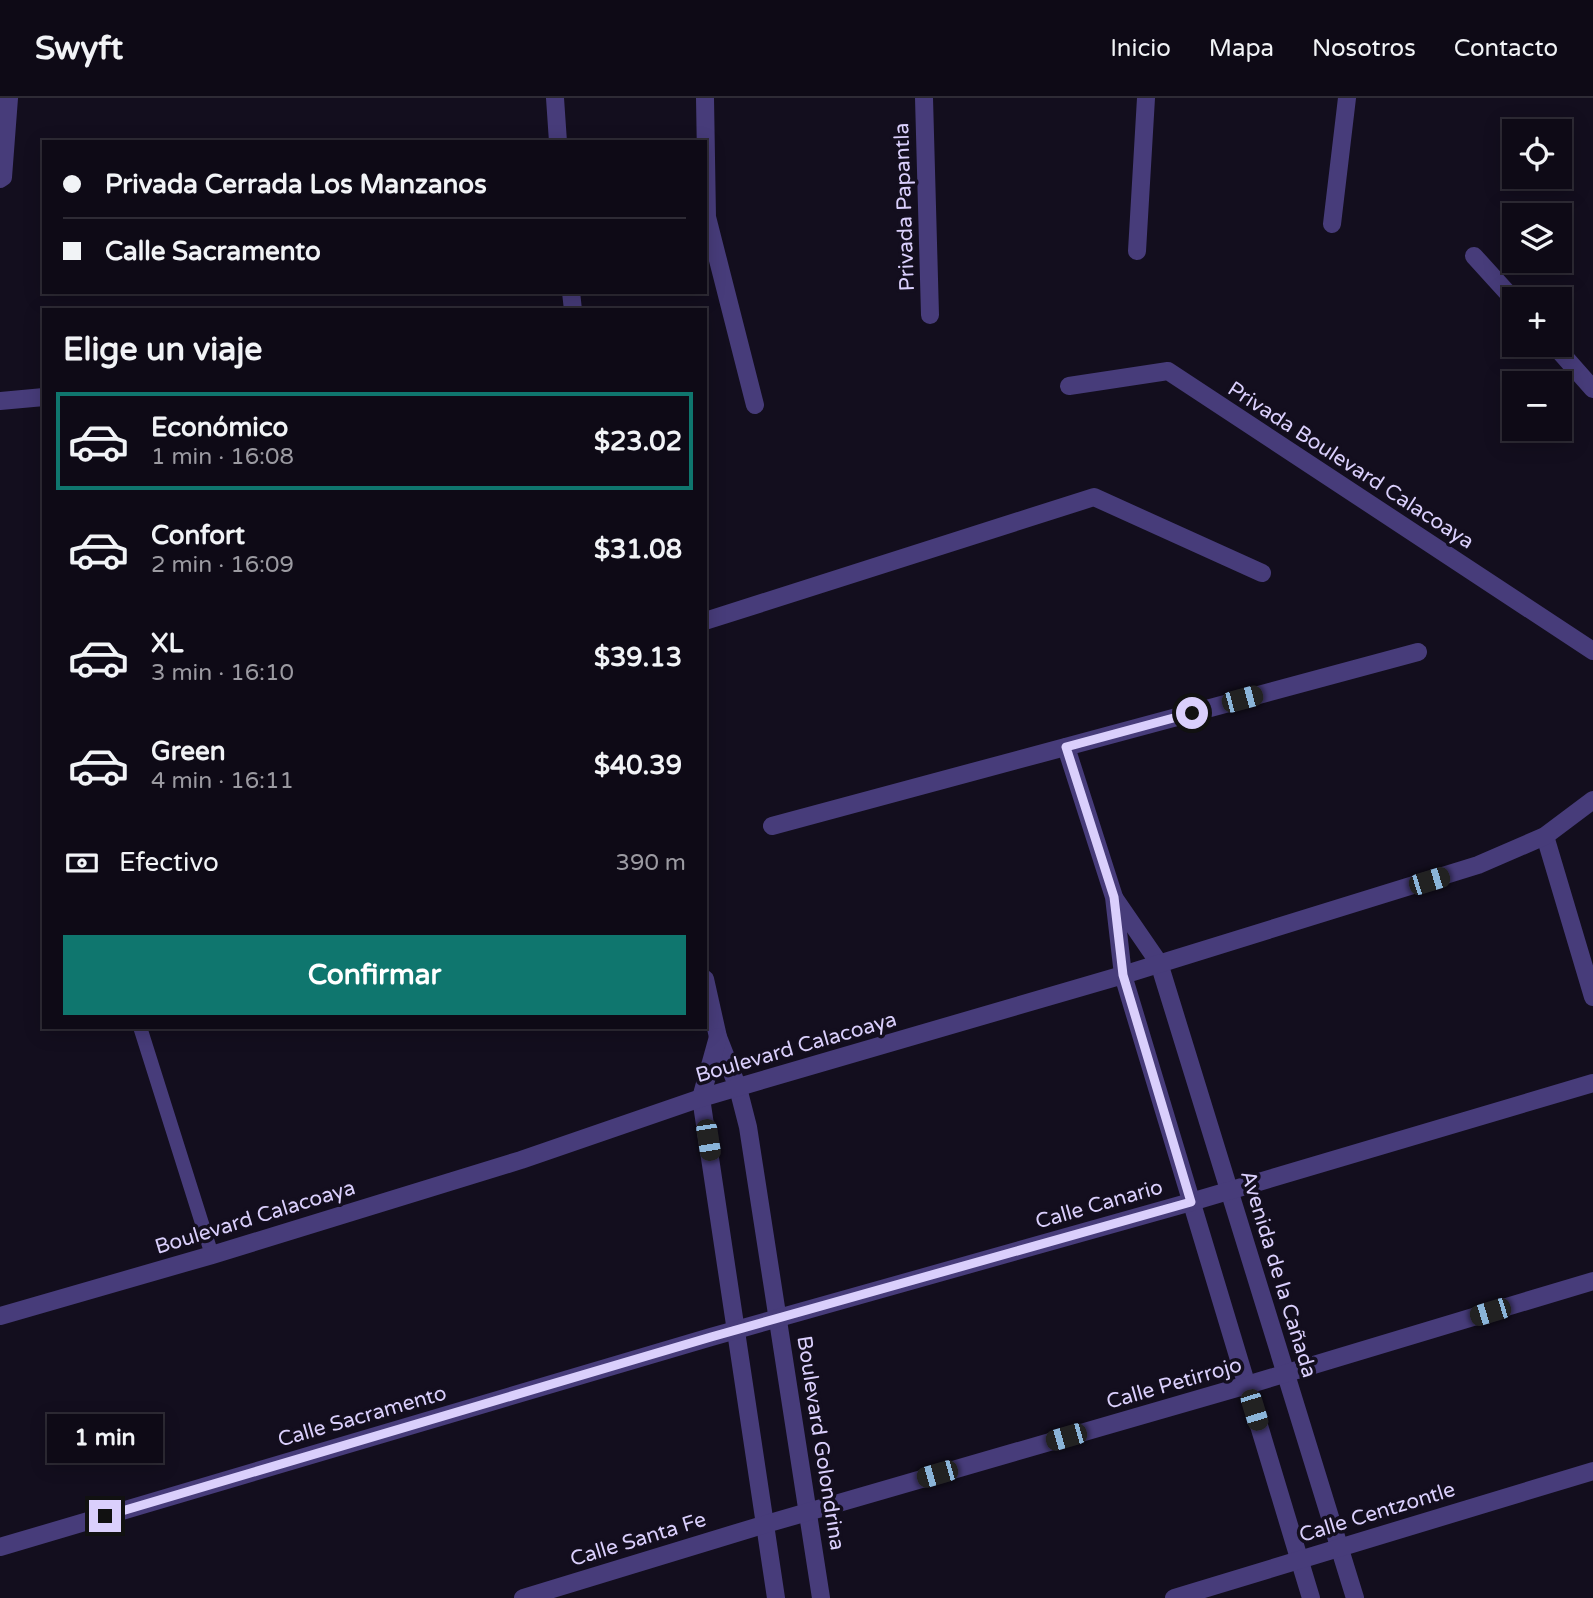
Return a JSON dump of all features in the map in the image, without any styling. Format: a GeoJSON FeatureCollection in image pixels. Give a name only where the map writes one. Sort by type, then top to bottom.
{"type":"FeatureCollection","features":[{"type":"Feature","properties":{"kind":"street"},"geometry":{"type":"LineString","coordinates":[[0,179],[3,177],[9,98]]}},
{"type":"Feature","properties":{"kind":"street"},"geometry":{"type":"LineString","coordinates":[[555,98],[558,140]]}},
{"type":"Feature","properties":{"kind":"street"},"geometry":{"type":"LineString","coordinates":[[705,98],[706,140]]}},
{"type":"Feature","properties":{"kind":"street","name":"Privada Papantla"},"geometry":{"type":"LineString","coordinates":[[924,98],[930,315]]}},
{"type":"Feature","properties":{"kind":"street"},"geometry":{"type":"LineString","coordinates":[[1137,251],[1146,98]]}},
{"type":"Feature","properties":{"kind":"street"},"geometry":{"type":"LineString","coordinates":[[1332,224],[1347,98]]}},
{"type":"Feature","properties":{"kind":"street"},"geometry":{"type":"LineString","coordinates":[[707,217],[755,405]]}},
{"type":"Feature","properties":{"kind":"street"},"geometry":{"type":"LineString","coordinates":[[1474,256],[1502,287]]}},
{"type":"Feature","properties":{"kind":"street"},"geometry":{"type":"LineString","coordinates":[[1565,357],[1593,388]]}},
{"type":"Feature","properties":{"kind":"street","name":"Privada Boulevard Calacoaya"},"geometry":{"type":"LineString","coordinates":[[1069,386],[1168,371],[1593,651]]}},
{"type":"Feature","properties":{"kind":"street"},"geometry":{"type":"LineString","coordinates":[[0,401],[42,397]]}},
{"type":"Feature","properties":{"kind":"street"},"geometry":{"type":"LineString","coordinates":[[707,620],[1094,497],[1262,573]]}},
{"type":"Feature","properties":{"kind":"street"},"geometry":{"type":"LineString","coordinates":[[772,826],[1418,652]]}},
{"type":"Feature","properties":{"kind":"street"},"geometry":{"type":"LineString","coordinates":[[1066,747],[1114,897],[1123,975],[1311,1598]]}},
{"type":"Feature","properties":{"kind":"street","name":"Boulevard Calacoaya"},"geometry":{"type":"LineString","coordinates":[[0,1316],[212,1255],[521,1160],[701,1098],[1123,975],[1478,865],[1545,836],[1593,800]]}},
{"type":"Feature","properties":{"kind":"street"},"geometry":{"type":"LineString","coordinates":[[1545,836],[1593,997]]}},
{"type":"Feature","properties":{"kind":"street","name":"Avenida de la Cañada"},"geometry":{"type":"LineString","coordinates":[[1114,897],[1159,963],[1355,1598]]}},
{"type":"Feature","properties":{"kind":"street","name":"Boulevard Golondrina"},"geometry":{"type":"LineString","coordinates":[[707,988],[718,1037],[738,1088],[748,1127],[821,1598]]}},
{"type":"Feature","properties":{"kind":"street"},"geometry":{"type":"LineString","coordinates":[[718,1037],[701,1098],[776,1598]]}},
{"type":"Feature","properties":{"kind":"street","name":"Calle Canario"},"geometry":{"type":"LineString","coordinates":[[737,1330],[1191,1202],[1593,1083]]}},
{"type":"Feature","properties":{"kind":"street","name":"Calle Petirrojo"},"geometry":{"type":"LineString","coordinates":[[766,1524],[1247,1385],[1593,1281]]}},
{"type":"Feature","properties":{"kind":"street","name":"Calle Sacramento"},"geometry":{"type":"LineString","coordinates":[[0,1547],[737,1330]]}},
{"type":"Feature","properties":{"kind":"street","name":"Calle Centzontle"},"geometry":{"type":"LineString","coordinates":[[1174,1598],[1593,1471]]}},
{"type":"Feature","properties":{"kind":"street","name":"Calle Santa Fe"},"geometry":{"type":"LineString","coordinates":[[523,1598],[766,1524]]}},
{"type":"Feature","properties":{"kind":"lane"},"geometry":{"type":"LineString","coordinates":[[141,1029],[212,1255]]}},
{"type":"Feature","properties":{"kind":"route"},"geometry":{"type":"LineString","coordinates":[[105,1516],[711,1337],[1191,1202],[1123,975],[1114,897],[1066,747],[1192,713]]}}]}
